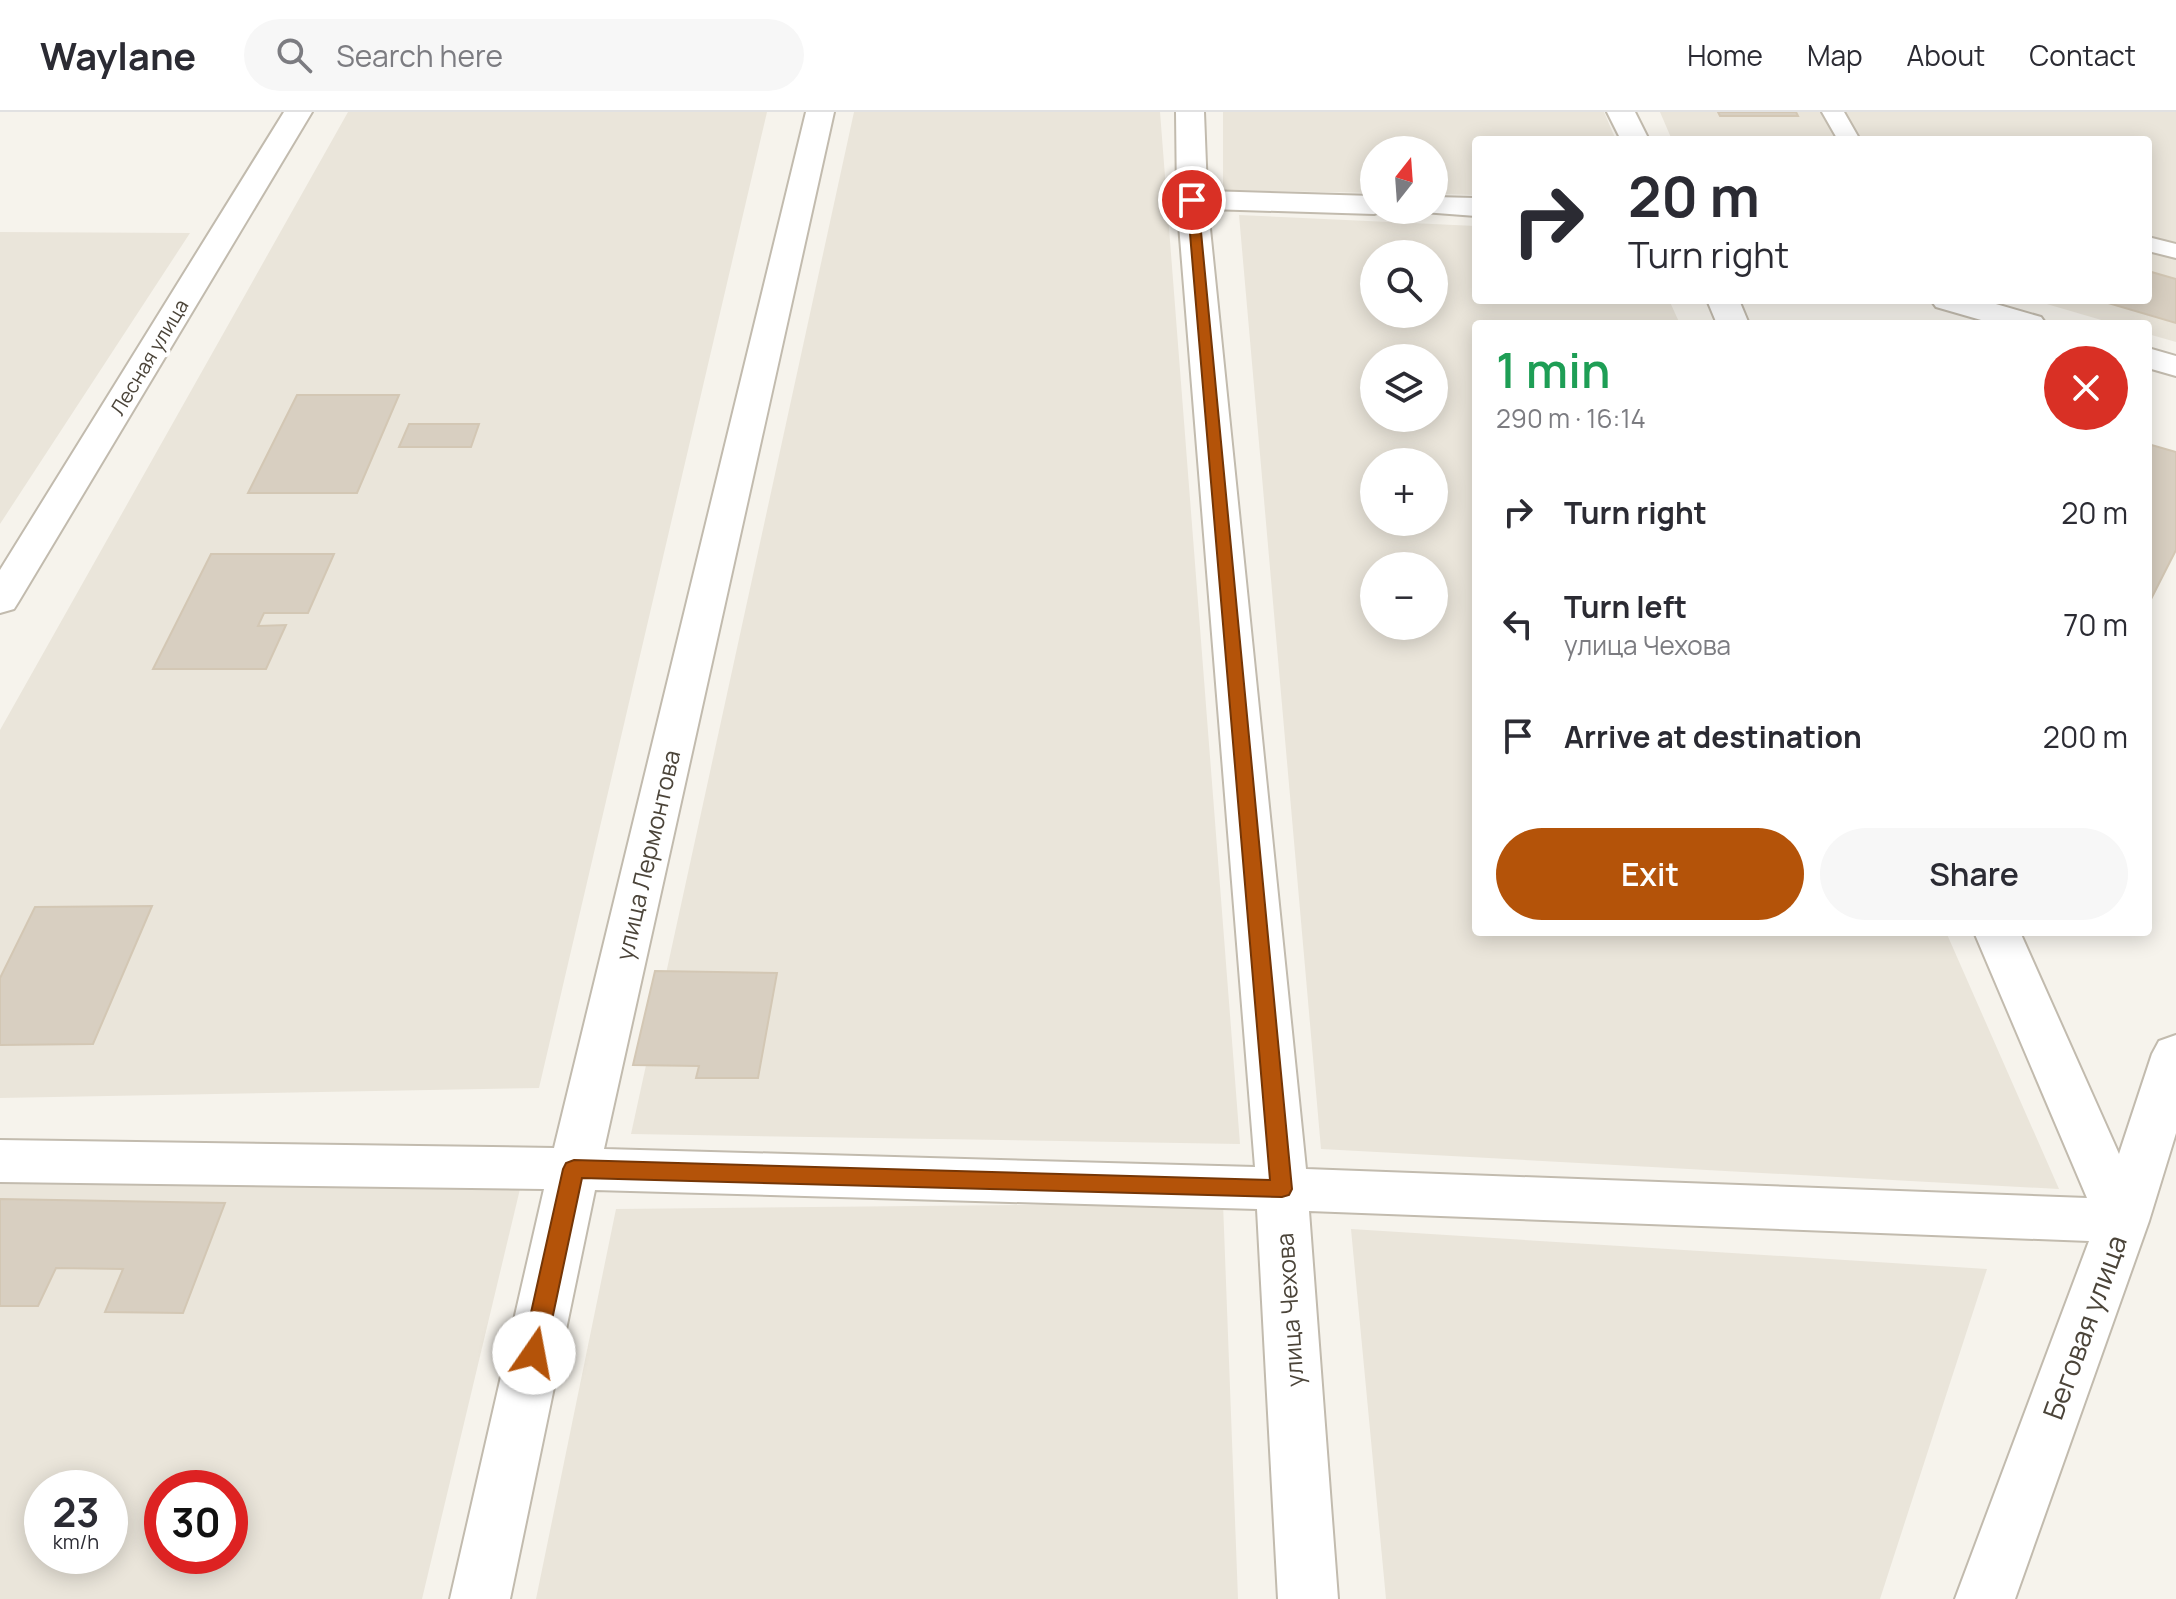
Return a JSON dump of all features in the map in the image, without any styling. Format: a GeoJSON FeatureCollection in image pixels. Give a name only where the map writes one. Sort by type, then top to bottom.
{"type":"FeatureCollection","features":[{"type":"Feature","properties":{"kind":"street","name":"Лесная улица"},"geometry":{"type":"LineString","coordinates":[[0,601],[298,112]]}},
{"type":"Feature","properties":{"kind":"street","name":"улица Лермонтова"},"geometry":{"type":"LineString","coordinates":[[480,1599],[574,1169],[820,112]]}},
{"type":"Feature","properties":{"kind":"street","name":"улица Чехова"},"geometry":{"type":"LineString","coordinates":[[1190,112],[1192,200],[1282,1189],[1308,1599]]}},
{"type":"Feature","properties":{"kind":"street"},"geometry":{"type":"LineString","coordinates":[[1621,112],[1633,136]]}},
{"type":"Feature","properties":{"kind":"street"},"geometry":{"type":"LineString","coordinates":[[1192,200],[1360,205]]}},
{"type":"Feature","properties":{"kind":"street"},"geometry":{"type":"LineString","coordinates":[[1448,206],[1472,207]]}},
{"type":"Feature","properties":{"kind":"street"},"geometry":{"type":"LineString","coordinates":[[1961,304],[2016,320]]}},
{"type":"Feature","properties":{"kind":"street"},"geometry":{"type":"LineString","coordinates":[[2152,359],[2176,366]]}},
{"type":"Feature","properties":{"kind":"street"},"geometry":{"type":"LineString","coordinates":[[0,1161],[574,1169],[1282,1189],[2123,1221],[1999,936]]}},
{"type":"Feature","properties":{"kind":"street","name":"Беговая улица"},"geometry":{"type":"LineString","coordinates":[[1985,1599],[2123,1221],[2176,1054]]}},
{"type":"Feature","properties":{"kind":"lane"},"geometry":{"type":"LineString","coordinates":[[1833,112],[1847,136]]}},
{"type":"Feature","properties":{"kind":"shaded area"},"geometry":{"type":"Polygon","coordinates":[[[348,112],[767,112],[539,1088],[0,1098],[0,730],[348,112]]]}},
{"type":"Feature","properties":{"kind":"shaded area"},"geometry":{"type":"Polygon","coordinates":[[[854,112],[1160,112],[1240,1144],[631,1134],[854,112]]]}},
{"type":"Feature","properties":{"kind":"shaded area"},"geometry":{"type":"Polygon","coordinates":[[[1223,112],[1604,112],[1614,136],[1472,136],[1472,195],[1448,194],[1448,136],[1360,136],[1360,193],[1223,190],[1223,112]]]}},
{"type":"Feature","properties":{"kind":"shaded area"},"geometry":{"type":"Polygon","coordinates":[[[1660,112],[2176,112],[2176,342],[2152,335],[2152,320],[2101,320],[2047,304],[2152,304],[2152,136],[1670,136],[1660,112]]]}},
{"type":"Feature","properties":{"kind":"shaded area"},"geometry":{"type":"Polygon","coordinates":[[[1239,215],[1360,221],[1360,224],[1472,226],[1472,304],[1671,304],[1678,320],[1472,320],[1472,936],[1948,936],[2059,1189],[1321,1149],[1239,215]]]}},
{"type":"Feature","properties":{"kind":"shaded area"},"geometry":{"type":"Polygon","coordinates":[[[0,232],[190,233],[0,524],[0,232]]]}},
{"type":"Feature","properties":{"kind":"shaded area"},"geometry":{"type":"Polygon","coordinates":[[[525,1168],[422,1599],[0,1599],[0,1180],[525,1168]]]}},
{"type":"Feature","properties":{"kind":"shaded area"},"geometry":{"type":"Polygon","coordinates":[[[1223,1203],[1238,1599],[536,1599],[616,1209],[1223,1203]]]}},
{"type":"Feature","properties":{"kind":"shaded area"},"geometry":{"type":"Polygon","coordinates":[[[1351,1229],[1987,1269],[1880,1599],[1386,1599],[1351,1229]]]}},
{"type":"Feature","properties":{"kind":"building"},"geometry":{"type":"Polygon","coordinates":[[[1718,112],[1796,112],[1798,116],[1720,116],[1718,112]]]}},
{"type":"Feature","properties":{"kind":"building"},"geometry":{"type":"Polygon","coordinates":[[[2152,272],[2176,279],[2176,323],[2112,304],[2152,304],[2152,272]]]}},
{"type":"Feature","properties":{"kind":"building"},"geometry":{"type":"Polygon","coordinates":[[[297,395],[399,395],[357,493],[248,493],[297,395]]]}},
{"type":"Feature","properties":{"kind":"building"},"geometry":{"type":"Polygon","coordinates":[[[409,424],[479,424],[471,447],[399,447],[409,424]]]}},
{"type":"Feature","properties":{"kind":"building"},"geometry":{"type":"Polygon","coordinates":[[[2152,445],[2176,452],[2176,550],[2152,597],[2152,445]]]}},
{"type":"Feature","properties":{"kind":"building"},"geometry":{"type":"Polygon","coordinates":[[[211,554],[334,554],[308,613],[264,613],[258,626],[286,625],[266,669],[153,669],[211,554]]]}},
{"type":"Feature","properties":{"kind":"building"},"geometry":{"type":"Polygon","coordinates":[[[152,906],[93,1044],[0,1045],[0,978],[35,907],[152,906]]]}},
{"type":"Feature","properties":{"kind":"building"},"geometry":{"type":"Polygon","coordinates":[[[655,971],[777,973],[758,1078],[696,1078],[699,1066],[633,1065],[655,971]]]}},
{"type":"Feature","properties":{"kind":"building"},"geometry":{"type":"Polygon","coordinates":[[[0,1199],[225,1203],[183,1313],[105,1312],[123,1269],[56,1268],[38,1306],[0,1306],[0,1199]]]}},
{"type":"Feature","properties":{"kind":"route"},"geometry":{"type":"LineString","coordinates":[[534,1353],[574,1169],[1282,1189],[1192,200]]}}]}
